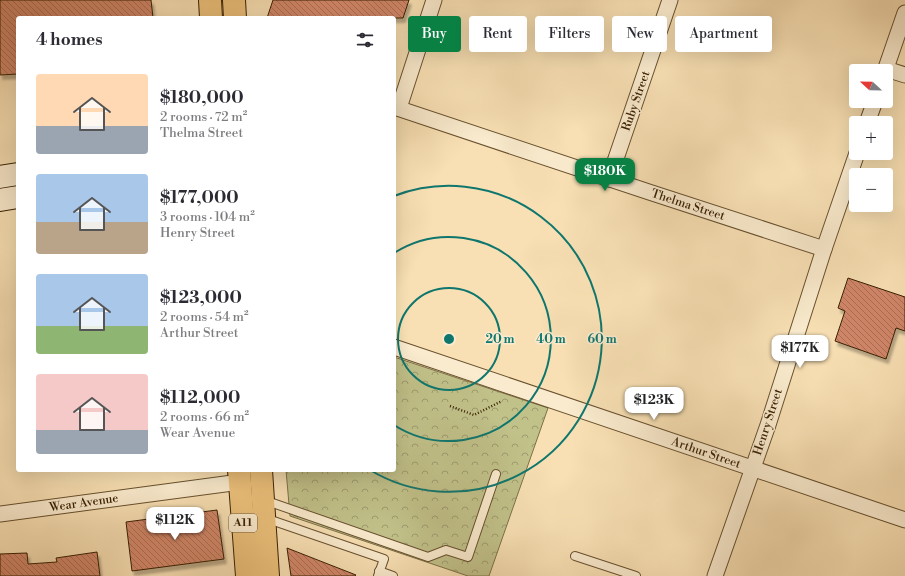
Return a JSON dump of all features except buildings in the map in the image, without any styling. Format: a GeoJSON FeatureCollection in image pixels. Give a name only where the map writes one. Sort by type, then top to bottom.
{"type":"FeatureCollection","features":[{"type":"Feature","properties":{"kind":"main road"},"geometry":{"type":"LineString","coordinates":[[210,0],[211,16]]}},
{"type":"Feature","properties":{"kind":"main road"},"geometry":{"type":"LineString","coordinates":[[234,0],[235,16]]}},
{"type":"Feature","properties":{"kind":"main road"},"geometry":{"type":"LineString","coordinates":[[0,176],[16,174]]}},
{"type":"Feature","properties":{"kind":"main road"},"geometry":{"type":"LineString","coordinates":[[0,200],[16,197]]}},
{"type":"Feature","properties":{"kind":"main road","name":"A11"},"geometry":{"type":"LineString","coordinates":[[261,472],[268,576]]}},
{"type":"Feature","properties":{"kind":"main road","name":"A11"},"geometry":{"type":"LineString","coordinates":[[240,476],[247,576]]}},
{"type":"Feature","properties":{"kind":"street"},"geometry":{"type":"LineString","coordinates":[[396,108],[434,0]]}},
{"type":"Feature","properties":{"kind":"street","name":"Ruby Street"},"geometry":{"type":"LineString","coordinates":[[609,179],[670,0]]}},
{"type":"Feature","properties":{"kind":"street"},"geometry":{"type":"LineString","coordinates":[[888,64],[905,13]]}},
{"type":"Feature","properties":{"kind":"street"},"geometry":{"type":"LineString","coordinates":[[893,72],[905,75]]}},
{"type":"Feature","properties":{"kind":"street","name":"Thelma Street"},"geometry":{"type":"LineString","coordinates":[[396,108],[824,249]]}},
{"type":"Feature","properties":{"kind":"street","name":"Henry Street"},"geometry":{"type":"LineString","coordinates":[[715,576],[855,160]]}},
{"type":"Feature","properties":{"kind":"street","name":"Arthur Street"},"geometry":{"type":"LineString","coordinates":[[396,348],[905,520]]}},
{"type":"Feature","properties":{"kind":"street","name":"Wear Avenue"},"geometry":{"type":"LineString","coordinates":[[0,514],[240,476]]}},
{"type":"Feature","properties":{"kind":"lane"},"geometry":{"type":"LineString","coordinates":[[264,509],[428,557],[446,550],[468,557],[496,474]]}},
{"type":"Feature","properties":{"kind":"lane"},"geometry":{"type":"LineString","coordinates":[[264,509],[384,559],[378,574],[393,576]]}},
{"type":"Feature","properties":{"kind":"lane"},"geometry":{"type":"LineString","coordinates":[[575,556],[636,576]]}},
{"type":"Feature","properties":{"kind":"path"},"geometry":{"type":"LineString","coordinates":[[450,406],[474,415],[506,399]]}},
{"type":"Feature","properties":{"kind":"green space"},"geometry":{"type":"Polygon","coordinates":[[[396,358],[548,408],[489,576],[468,576],[290,516],[286,472],[396,472],[396,358]]]}}]}
